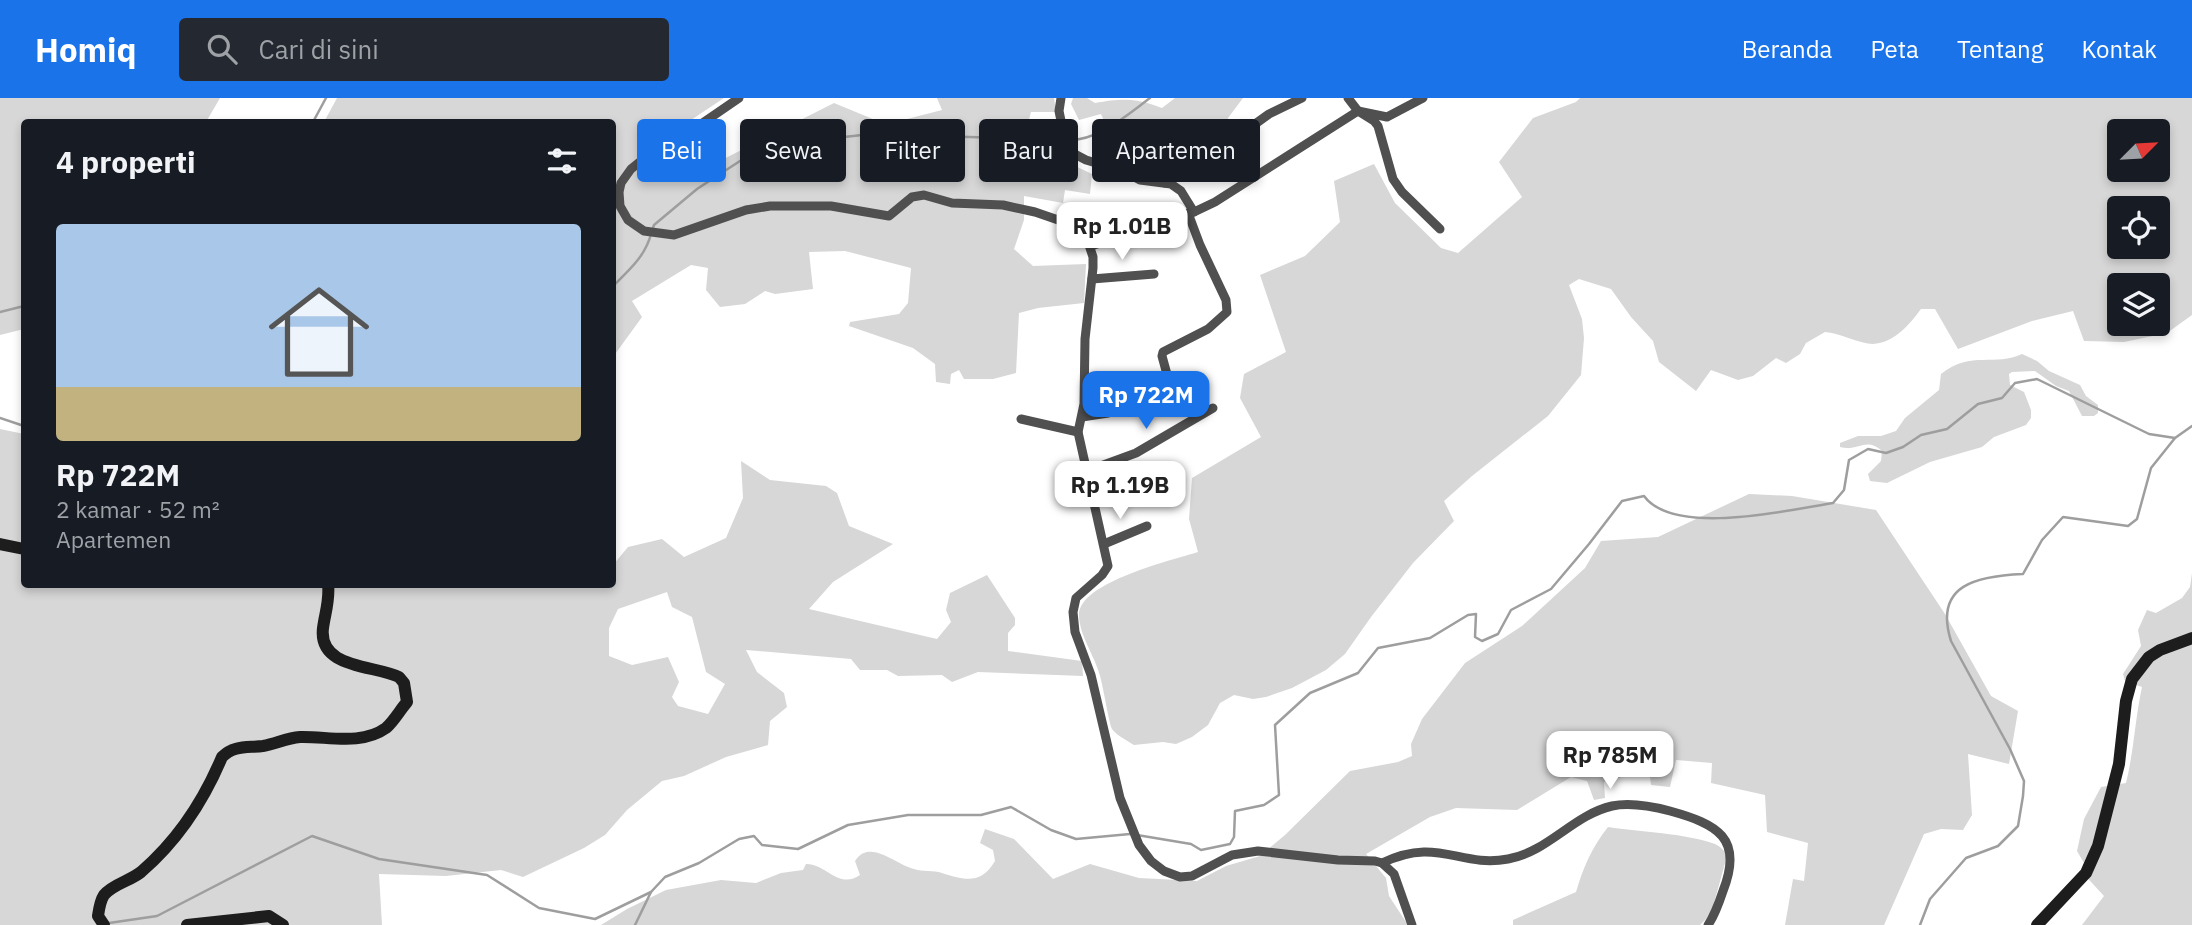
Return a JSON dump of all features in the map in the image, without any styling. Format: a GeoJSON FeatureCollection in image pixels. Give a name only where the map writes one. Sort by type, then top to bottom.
{"type":"FeatureCollection","features":[{"type":"Feature","properties":{"kind":"street"},"geometry":{"type":"LineString","coordinates":[[739,98],[691,131],[656,149],[625,175],[619,192],[620,206],[628,220],[644,231],[674,235],[769,206],[831,206],[889,216],[912,197],[924,195],[952,203],[1003,205],[1046,215],[1064,222],[1091,246],[1092,279],[1085,340],[1082,417],[1078,432],[1108,566],[1102,575],[1076,598],[1073,622],[1091,675],[1118,790],[1139,845],[1158,866],[1180,877],[1192,876],[1232,855],[1258,851],[1338,860],[1367,859],[1382,863],[1394,874],[1412,925]]}},
{"type":"Feature","properties":{"kind":"street"},"geometry":{"type":"LineString","coordinates":[[1061,98],[1059,111],[1067,150],[1140,180],[1171,184],[1181,191],[1191,212],[1200,245],[1226,300],[1227,312],[1208,329],[1163,352],[1168,378],[1166,381],[1135,394],[1108,413],[1082,417]]}},
{"type":"Feature","properties":{"kind":"street"},"geometry":{"type":"LineString","coordinates":[[1165,183],[1219,143],[1237,137],[1269,114],[1302,98]]}},
{"type":"Feature","properties":{"kind":"street"},"geometry":{"type":"LineString","coordinates":[[1348,98],[1358,111],[1378,126],[1390,172],[1397,185],[1440,229]]}},
{"type":"Feature","properties":{"kind":"street"},"geometry":{"type":"LineString","coordinates":[[1091,246],[1191,212],[1223,197],[1358,111],[1387,117],[1423,98]]}},
{"type":"Feature","properties":{"kind":"street"},"geometry":{"type":"LineString","coordinates":[[1092,279],[1154,274]]}},
{"type":"Feature","properties":{"kind":"street"},"geometry":{"type":"LineString","coordinates":[[1087,471],[1136,453],[1213,408]]}},
{"type":"Feature","properties":{"kind":"street"},"geometry":{"type":"LineString","coordinates":[[1021,419],[1078,432]]}},
{"type":"Feature","properties":{"kind":"street"},"geometry":{"type":"LineString","coordinates":[[1104,544],[1147,526]]}},
{"type":"Feature","properties":{"kind":"street"},"geometry":{"type":"LineString","coordinates":[[0,544],[21,548]]}},
{"type":"Feature","properties":{"kind":"street"},"geometry":{"type":"LineString","coordinates":[[101,921],[100,904],[105,895],[131,879],[153,860],[198,807],[222,757],[228,751],[239,747],[266,746],[285,738],[333,739],[370,735],[386,727],[407,702],[404,683],[399,677],[341,660],[330,652],[324,640],[323,628],[328,615],[328,588]]}},
{"type":"Feature","properties":{"kind":"street"},"geometry":{"type":"LineString","coordinates":[[2037,925],[2086,873],[2098,846],[2119,764],[2126,701],[2132,679],[2149,657],[2192,638]]}},
{"type":"Feature","properties":{"kind":"street"},"geometry":{"type":"LineString","coordinates":[[1382,863],[1405,853],[1422,851],[1489,861],[1507,860],[1532,852],[1586,817],[1604,809],[1636,804],[1659,808],[1690,817],[1713,828],[1721,833],[1729,846],[1731,862],[1727,883],[1708,925]]}},
{"type":"Feature","properties":{"kind":"street"},"geometry":{"type":"LineString","coordinates":[[187,925],[269,916],[281,921],[283,925]]}},
{"type":"Feature","properties":{"kind":"shaded area"},"geometry":{"type":"Polygon","coordinates":[[[0,98],[220,98],[208,119],[21,119],[21,330],[0,335],[0,98]]]}},
{"type":"Feature","properties":{"kind":"shaded area"},"geometry":{"type":"Polygon","coordinates":[[[337,98],[724,98],[692,119],[637,119],[637,182],[726,182],[726,158],[740,151],[740,182],[846,182],[846,119],[802,119],[834,103],[873,119],[860,119],[860,182],[965,182],[965,119],[907,119],[942,110],[937,98],[1054,98],[1056,112],[1031,112],[1029,119],[979,119],[979,182],[1078,182],[1078,167],[1092,174],[1090,194],[1065,190],[1063,203],[1024,196],[1024,220],[1014,249],[1033,266],[1086,264],[1084,303],[1019,313],[1016,373],[993,379],[964,379],[959,370],[951,374],[950,384],[936,382],[935,364],[913,348],[849,326],[850,322],[899,314],[908,303],[911,268],[845,251],[809,252],[813,289],[775,294],[765,291],[745,304],[720,307],[706,290],[708,268],[691,265],[632,301],[642,317],[616,353],[616,119],[326,119],[337,98]]]}},
{"type":"Feature","properties":{"kind":"shaded area"},"geometry":{"type":"Polygon","coordinates":[[[1073,98],[1087,98],[1095,103],[1137,101],[1162,108],[1175,98],[1243,98],[1228,119],[1103,119],[1101,114],[1079,120],[1071,104],[1073,98]]]}},
{"type":"Feature","properties":{"kind":"shaded area"},"geometry":{"type":"Polygon","coordinates":[[[1580,98],[2192,98],[2192,315],[2170,331],[2170,273],[2107,273],[2107,336],[2153,336],[2124,342],[2084,341],[2073,311],[2032,321],[1958,349],[1935,309],[1921,309],[1907,326],[1881,343],[1868,344],[1825,332],[1806,343],[1800,354],[1786,363],[1776,358],[1753,376],[1738,380],[1711,370],[1696,391],[1659,362],[1653,341],[1611,289],[1579,279],[1569,285],[1582,319],[1584,338],[1581,375],[1548,416],[1444,501],[1454,521],[1413,563],[1345,654],[1326,670],[1292,688],[1253,699],[1234,695],[1220,703],[1208,725],[1192,737],[1176,744],[1163,742],[1134,745],[1119,736],[1112,729],[1100,676],[1079,615],[1083,603],[1094,592],[1110,583],[1129,574],[1198,552],[1189,519],[1192,478],[1261,437],[1240,398],[1244,374],[1286,352],[1260,275],[1305,256],[1340,222],[1334,181],[1374,164],[1395,203],[1441,248],[1458,253],[1522,197],[1499,162],[1533,118],[1576,102],[1580,98]]]}},
{"type":"Feature","properties":{"kind":"shaded area"},"geometry":{"type":"Polygon","coordinates":[[[2022,354],[2049,371],[2080,385],[2086,396],[2098,405],[2098,413],[2094,416],[2082,416],[2069,391],[2056,386],[2035,371],[2012,372],[2009,374],[2010,385],[2024,392],[2031,418],[2026,425],[1994,437],[1982,447],[1930,462],[1887,483],[1870,481],[1868,474],[1881,461],[1882,451],[1866,444],[1852,448],[1840,447],[1840,443],[1858,436],[1881,436],[1896,431],[1905,418],[1939,390],[1941,374],[1952,367],[1973,361],[2012,358],[2022,354]]]}},
{"type":"Feature","properties":{"kind":"shaded area"},"geometry":{"type":"Polygon","coordinates":[[[0,429],[21,433],[21,588],[616,588],[616,561],[628,547],[662,539],[684,557],[726,538],[743,498],[741,461],[770,480],[826,486],[837,493],[849,526],[893,544],[833,582],[809,609],[937,639],[951,622],[946,610],[950,593],[987,575],[1015,618],[1015,625],[1008,633],[1008,651],[1082,661],[1083,676],[978,672],[952,682],[942,675],[898,676],[887,670],[860,670],[851,659],[746,650],[757,672],[784,693],[787,707],[770,721],[768,745],[726,757],[684,776],[662,781],[627,810],[605,835],[523,877],[501,870],[446,876],[379,874],[382,925],[0,925],[0,429]],[[667,592],[618,609],[609,628],[609,656],[632,665],[668,657],[679,682],[672,697],[678,706],[708,714],[725,684],[706,672],[692,617],[672,607],[667,592]]]}},
{"type":"Feature","properties":{"kind":"shaded area"},"geometry":{"type":"Polygon","coordinates":[[[1749,494],[1792,496],[1876,510],[1945,614],[1991,696],[2018,711],[2009,764],[1968,754],[1972,815],[1963,830],[1941,829],[1924,834],[1884,925],[1785,925],[1793,879],[1804,881],[1808,843],[1767,832],[1765,795],[1711,783],[1712,763],[1676,760],[1670,787],[1651,785],[1649,769],[1604,782],[1605,798],[1594,800],[1587,781],[1571,777],[1517,810],[1456,808],[1430,817],[1366,854],[1386,878],[1389,896],[1408,925],[601,925],[666,890],[721,880],[756,883],[781,873],[803,870],[806,864],[820,867],[839,878],[852,879],[860,875],[855,861],[867,852],[883,854],[917,870],[972,879],[984,874],[995,861],[993,850],[980,843],[985,829],[1014,839],[1053,879],[1090,864],[1139,878],[1197,881],[1226,866],[1260,856],[1350,771],[1398,762],[1412,756],[1411,744],[1422,719],[1465,663],[1522,626],[1585,568],[1601,541],[1658,537],[1749,494]]]}},
{"type":"Feature","properties":{"kind":"shaded area"},"geometry":{"type":"Polygon","coordinates":[[[2192,573],[2192,925],[2082,925],[2104,896],[2081,871],[2084,863],[2077,851],[2084,819],[2101,787],[2126,783],[2131,759],[2142,687],[2125,681],[2123,674],[2141,646],[2138,630],[2147,610],[2156,613],[2182,598],[2190,587],[2192,573]]]}},
{"type":"Feature","properties":{"kind":"shaded area"},"geometry":{"type":"Polygon","coordinates":[[[1608,827],[1690,837],[1721,848],[1727,856],[1711,914],[1700,925],[1513,925],[1513,920],[1576,892],[1589,858],[1608,827]]]}},
{"type":"Feature","properties":{"kind":"waterway"},"geometry":{"type":"LineString","coordinates":[[315,119],[326,98]]}},
{"type":"Feature","properties":{"kind":"waterway"},"geometry":{"type":"LineString","coordinates":[[1078,139],[1101,132],[1150,98]]}},
{"type":"Feature","properties":{"kind":"waterway"},"geometry":{"type":"LineString","coordinates":[[653,228],[697,189],[763,146],[871,134],[979,137]]}},
{"type":"Feature","properties":{"kind":"waterway"},"geometry":{"type":"LineString","coordinates":[[616,283],[640,257],[651,234]]}},
{"type":"Feature","properties":{"kind":"waterway"},"geometry":{"type":"LineString","coordinates":[[0,312],[21,307]]}},
{"type":"Feature","properties":{"kind":"waterway"},"geometry":{"type":"LineString","coordinates":[[1137,835],[1191,844],[1201,850],[1230,844],[1234,837],[1235,811],[1264,805],[1279,795],[1275,725],[1310,693],[1358,673],[1378,648],[1430,638],[1468,615],[1476,614],[1475,637],[1482,641],[1498,634],[1511,610],[1551,589],[1622,501],[1644,496],[1659,508],[1680,515],[1705,518],[1762,515],[1833,503],[1844,490],[1849,460],[1868,449],[1886,453],[1903,447],[1921,435],[1947,429],[1978,404],[2002,398],[2015,383],[2037,379],[2149,434],[2175,438]]}},
{"type":"Feature","properties":{"kind":"waterway"},"geometry":{"type":"LineString","coordinates":[[0,418],[21,425]]}},
{"type":"Feature","properties":{"kind":"waterway"},"geometry":{"type":"LineString","coordinates":[[1920,925],[1930,899],[1966,858],[1998,846],[2018,826],[2023,796],[2024,781],[2010,749],[1951,641],[1947,622],[1948,607],[1954,595],[1976,581],[2023,574],[2042,540],[2063,517],[2128,526],[2137,519],[2151,468],[2175,438],[2192,426]]}},
{"type":"Feature","properties":{"kind":"waterway"},"geometry":{"type":"LineString","coordinates":[[109,923],[157,916],[312,836],[379,859],[487,875],[539,908],[595,919],[651,892],[665,877],[699,863],[739,839],[754,836],[762,845],[798,849],[848,825],[908,815],[981,815],[1011,807],[1051,830],[1076,839],[1130,834]]}},
{"type":"Feature","properties":{"kind":"waterway"},"geometry":{"type":"LineString","coordinates":[[635,925],[651,892]]}}]}
